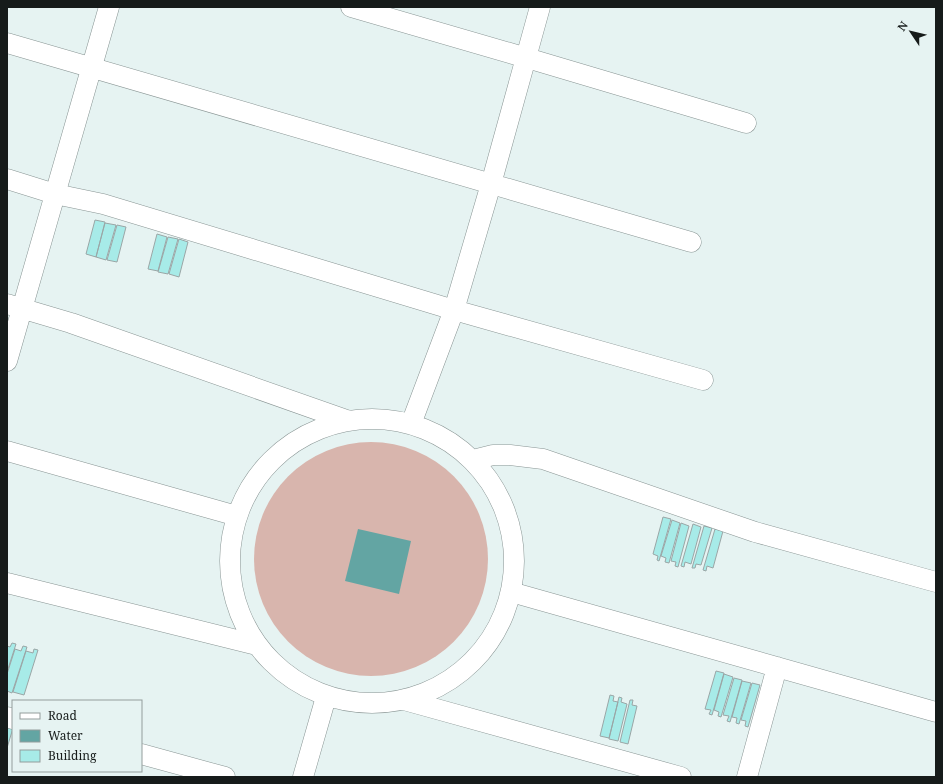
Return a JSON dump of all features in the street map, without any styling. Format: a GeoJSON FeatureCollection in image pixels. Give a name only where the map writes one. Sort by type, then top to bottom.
{"type":"FeatureCollection","features":[{"type":"Feature","properties":{"kind":"street"},"geometry":{"type":"LineString","coordinates":[[7,360],[14,306],[55,194],[109,7]]}},
{"type":"Feature","properties":{"kind":"street"},"geometry":{"type":"LineString","coordinates":[[351,7],[746,124]]}},
{"type":"Feature","properties":{"kind":"street"},"geometry":{"type":"LineString","coordinates":[[411,424],[454,310],[527,58],[540,7]]}},
{"type":"Feature","properties":{"kind":"street"},"geometry":{"type":"LineString","coordinates":[[7,42],[691,242]]}},
{"type":"Feature","properties":{"kind":"street"},"geometry":{"type":"LineString","coordinates":[[7,179],[55,194],[103,204],[454,310],[703,380]]}},
{"type":"Feature","properties":{"kind":"street"},"geometry":{"type":"LineString","coordinates":[[14,306],[71,323],[349,421]]}},
{"type":"Feature","properties":{"kind":"street"},"geometry":{"type":"LineString","coordinates":[[380,419],[411,424],[444,438],[473,460],[495,488],[509,521],[515,557],[511,592],[497,630],[473,662],[442,686],[404,700],[364,704],[326,696],[287,676],[257,645],[237,606],[230,563],[237,516],[249,491],[268,466],[291,445],[319,430],[349,421],[380,419]]}},
{"type":"Feature","properties":{"kind":"street"},"geometry":{"type":"LineString","coordinates":[[7,451],[237,516]]}},
{"type":"Feature","properties":{"kind":"street"},"geometry":{"type":"LineString","coordinates":[[473,460],[493,455],[510,455],[543,459],[755,532],[936,582]]}},
{"type":"Feature","properties":{"kind":"street"},"geometry":{"type":"LineString","coordinates":[[7,583],[257,645]]}},
{"type":"Feature","properties":{"kind":"street"},"geometry":{"type":"LineString","coordinates":[[511,592],[936,712]]}},
{"type":"Feature","properties":{"kind":"street"},"geometry":{"type":"LineString","coordinates":[[747,777],[777,668]]}},
{"type":"Feature","properties":{"kind":"street"},"geometry":{"type":"LineString","coordinates":[[303,777],[326,696]]}},
{"type":"Feature","properties":{"kind":"street"},"geometry":{"type":"LineString","coordinates":[[404,700],[682,777]]}},
{"type":"Feature","properties":{"kind":"street"},"geometry":{"type":"LineString","coordinates":[[142,754],[225,777]]}},
{"type":"Feature","properties":{"kind":"shaded area"},"geometry":{"type":"Polygon","coordinates":[[[371,442],[394,444],[416,451],[436,462],[454,476],[468,494],[479,514],[486,536],[488,559],[486,582],[479,604],[468,624],[454,642],[436,656],[416,667],[394,674],[371,676],[348,674],[326,667],[306,656],[288,642],[274,624],[263,604],[256,582],[254,559],[256,536],[263,514],[274,494],[288,476],[306,462],[326,451],[348,444],[371,442]]]}},
{"type":"Feature","properties":{"kind":"water"},"geometry":{"type":"Polygon","coordinates":[[[358,529],[411,541],[399,594],[345,581],[358,529]]]}},
{"type":"Feature","properties":{"kind":"building"},"geometry":{"type":"Polygon","coordinates":[[[95,220],[105,222],[96,257],[86,254],[95,220]]]}},
{"type":"Feature","properties":{"kind":"building"},"geometry":{"type":"Polygon","coordinates":[[[105,223],[116,225],[106,260],[96,257],[105,223]]]}},
{"type":"Feature","properties":{"kind":"building"},"geometry":{"type":"Polygon","coordinates":[[[117,225],[126,227],[117,262],[107,260],[117,225]]]}},
{"type":"Feature","properties":{"kind":"building"},"geometry":{"type":"Polygon","coordinates":[[[157,234],[167,237],[158,271],[148,269],[157,234]]]}},
{"type":"Feature","properties":{"kind":"building"},"geometry":{"type":"Polygon","coordinates":[[[168,237],[178,239],[168,274],[158,272],[168,237]]]}},
{"type":"Feature","properties":{"kind":"building"},"geometry":{"type":"Polygon","coordinates":[[[179,239],[188,242],[179,277],[169,274],[179,239]]]}},
{"type":"Feature","properties":{"kind":"building"},"geometry":{"type":"Polygon","coordinates":[[[663,517],[671,519],[659,561],[657,560],[658,556],[653,554],[663,517]]]}},
{"type":"Feature","properties":{"kind":"building"},"geometry":{"type":"Polygon","coordinates":[[[672,520],[680,523],[669,563],[665,562],[666,558],[661,556],[672,520]]]}},
{"type":"Feature","properties":{"kind":"building"},"geometry":{"type":"Polygon","coordinates":[[[681,523],[689,526],[678,567],[675,566],[676,562],[671,561],[681,523]]]}},
{"type":"Feature","properties":{"kind":"building"},"geometry":{"type":"Polygon","coordinates":[[[693,524],[701,527],[691,564],[685,562],[684,567],[681,566],[693,524]]]}},
{"type":"Feature","properties":{"kind":"building"},"geometry":{"type":"Polygon","coordinates":[[[704,526],[712,528],[701,565],[696,564],[695,568],[692,568],[704,526]]]}},
{"type":"Feature","properties":{"kind":"building"},"geometry":{"type":"Polygon","coordinates":[[[715,529],[723,531],[713,568],[707,566],[706,571],[703,570],[715,529]]]}},
{"type":"Feature","properties":{"kind":"building"},"geometry":{"type":"Polygon","coordinates":[[[12,643],[16,644],[7,672],[7,646],[10,647],[12,643]]]}},
{"type":"Feature","properties":{"kind":"building"},"geometry":{"type":"Polygon","coordinates":[[[23,646],[27,647],[12,693],[7,691],[7,674],[15,649],[21,651],[23,646]]]}},
{"type":"Feature","properties":{"kind":"building"},"geometry":{"type":"Polygon","coordinates":[[[34,649],[38,650],[24,695],[13,692],[26,651],[33,653],[34,649]]]}},
{"type":"Feature","properties":{"kind":"building"},"geometry":{"type":"Polygon","coordinates":[[[716,671],[724,673],[712,715],[709,714],[711,710],[705,709],[716,671]]]}},
{"type":"Feature","properties":{"kind":"building"},"geometry":{"type":"Polygon","coordinates":[[[724,674],[733,677],[721,717],[718,716],[719,712],[714,710],[724,674]]]}},
{"type":"Feature","properties":{"kind":"building"},"geometry":{"type":"Polygon","coordinates":[[[734,678],[742,680],[730,722],[727,721],[729,716],[723,715],[734,678]]]}},
{"type":"Feature","properties":{"kind":"building"},"geometry":{"type":"Polygon","coordinates":[[[742,681],[751,683],[739,724],[736,723],[737,718],[732,717],[742,681]]]}},
{"type":"Feature","properties":{"kind":"building"},"geometry":{"type":"Polygon","coordinates":[[[752,683],[760,685],[748,727],[745,726],[746,721],[741,720],[752,683]]]}},
{"type":"Feature","properties":{"kind":"building"},"geometry":{"type":"Polygon","coordinates":[[[610,695],[614,696],[613,701],[618,702],[609,738],[600,736],[610,695]]]}},
{"type":"Feature","properties":{"kind":"building"},"geometry":{"type":"Polygon","coordinates":[[[619,697],[622,698],[621,702],[627,704],[618,741],[609,739],[619,697]]]}},
{"type":"Feature","properties":{"kind":"building"},"geometry":{"type":"Polygon","coordinates":[[[630,700],[633,700],[632,705],[637,706],[628,744],[620,742],[630,700]]]}},
{"type":"Feature","properties":{"kind":"building"},"geometry":{"type":"Polygon","coordinates":[[[7,725],[12,728],[12,731],[7,748],[7,725]]]}}]}
